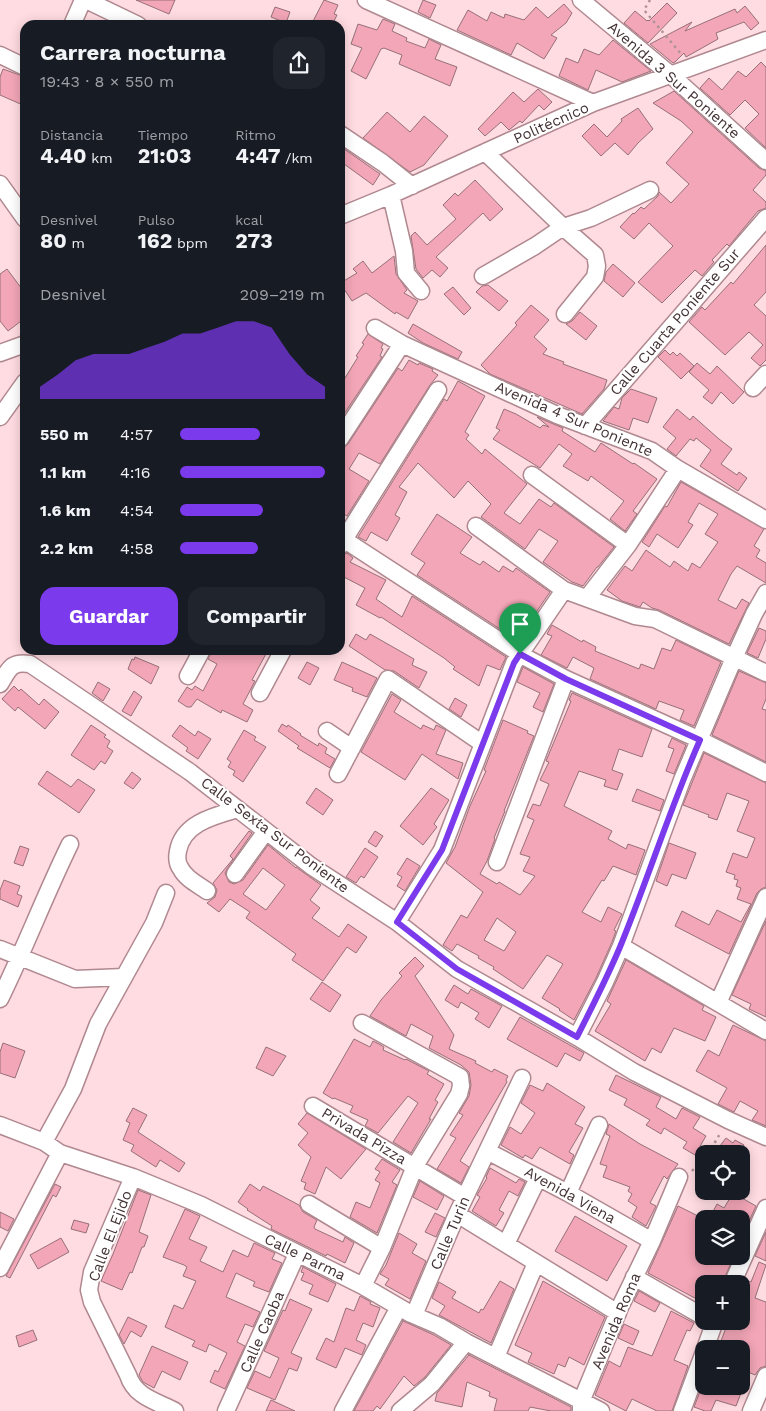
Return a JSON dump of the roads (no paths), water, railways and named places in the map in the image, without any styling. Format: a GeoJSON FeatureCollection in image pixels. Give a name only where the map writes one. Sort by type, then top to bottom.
{"type":"FeatureCollection","features":[{"type":"Feature","properties":{"kind":"street"},"geometry":{"type":"LineString","coordinates":[[75,20],[85,0],[127,20]]}},
{"type":"Feature","properties":{"kind":"street"},"geometry":{"type":"LineString","coordinates":[[366,0],[593,104]]}},
{"type":"Feature","properties":{"kind":"street","name":"Avenida 3 Sur Poniente"},"geometry":{"type":"LineString","coordinates":[[581,0],[672,76],[766,161]]}},
{"type":"Feature","properties":{"kind":"street","name":"Politécnico"},"geometry":{"type":"LineString","coordinates":[[345,214],[412,186],[593,104],[766,40]]}},
{"type":"Feature","properties":{"kind":"street"},"geometry":{"type":"LineString","coordinates":[[0,55],[20,65]]}},
{"type":"Feature","properties":{"kind":"street"},"geometry":{"type":"LineString","coordinates":[[345,137],[384,163],[412,186]]}},
{"type":"Feature","properties":{"kind":"street"},"geometry":{"type":"LineString","coordinates":[[485,152],[563,227],[595,254],[597,266],[595,277],[564,314]]}},
{"type":"Feature","properties":{"kind":"street"},"geometry":{"type":"LineString","coordinates":[[0,184],[20,212]]}},
{"type":"Feature","properties":{"kind":"street"},"geometry":{"type":"LineString","coordinates":[[483,276],[563,227],[591,218],[650,190]]}},
{"type":"Feature","properties":{"kind":"street"},"geometry":{"type":"LineString","coordinates":[[391,195],[404,251],[406,273],[421,291]]}},
{"type":"Feature","properties":{"kind":"street","name":"Calle Cuarta Poniente Sur"},"geometry":{"type":"LineString","coordinates":[[585,426],[766,218]]}},
{"type":"Feature","properties":{"kind":"street","name":"Avenida 4 Sur Poniente"},"geometry":{"type":"LineString","coordinates":[[375,328],[402,344],[585,426],[652,450],[678,469],[766,520]]}},
{"type":"Feature","properties":{"kind":"street"},"geometry":{"type":"LineString","coordinates":[[345,431],[402,344]]}},
{"type":"Feature","properties":{"kind":"street"},"geometry":{"type":"LineString","coordinates":[[753,388],[766,374]]}},
{"type":"Feature","properties":{"kind":"street"},"geometry":{"type":"LineString","coordinates":[[0,417],[20,389]]}},
{"type":"Feature","properties":{"kind":"street"},"geometry":{"type":"LineString","coordinates":[[345,535],[438,390]]}},
{"type":"Feature","properties":{"kind":"street"},"geometry":{"type":"LineString","coordinates":[[587,598],[628,545],[678,469]]}},
{"type":"Feature","properties":{"kind":"street"},"geometry":{"type":"LineString","coordinates":[[532,475],[628,545]]}},
{"type":"Feature","properties":{"kind":"street"},"geometry":{"type":"LineString","coordinates":[[476,526],[564,590],[635,616],[656,619],[766,673]]}},
{"type":"Feature","properties":{"kind":"street"},"geometry":{"type":"LineString","coordinates":[[345,544],[520,654],[566,679],[700,740],[766,773]]}},
{"type":"Feature","properties":{"kind":"street"},"geometry":{"type":"LineString","coordinates":[[397,922],[442,850],[514,663],[564,590]]}},
{"type":"Feature","properties":{"kind":"street"},"geometry":{"type":"LineString","coordinates":[[577,1037],[621,946],[682,780],[734,658],[766,593]]}},
{"type":"Feature","properties":{"kind":"street"},"geometry":{"type":"LineString","coordinates":[[188,676],[199,655]]}},
{"type":"Feature","properties":{"kind":"street"},"geometry":{"type":"LineString","coordinates":[[260,692],[280,655]]}},
{"type":"Feature","properties":{"kind":"street","name":"Calle Sexta Sur Poniente"},"geometry":{"type":"LineString","coordinates":[[0,684],[12,666],[21,662],[30,664],[174,762],[311,866],[397,922],[457,969],[577,1037],[634,1072],[728,1120],[766,1137]]}},
{"type":"Feature","properties":{"kind":"street"},"geometry":{"type":"LineString","coordinates":[[338,774],[388,679],[483,744]]}},
{"type":"Feature","properties":{"kind":"street"},"geometry":{"type":"LineString","coordinates":[[497,862],[566,679]]}},
{"type":"Feature","properties":{"kind":"street"},"geometry":{"type":"LineString","coordinates":[[328,731],[352,748]]}},
{"type":"Feature","properties":{"kind":"street"},"geometry":{"type":"LineString","coordinates":[[207,892],[180,869],[177,856],[180,842],[192,827],[208,818],[238,809]]}},
{"type":"Feature","properties":{"kind":"street"},"geometry":{"type":"LineString","coordinates":[[234,874],[266,831]]}},
{"type":"Feature","properties":{"kind":"street"},"geometry":{"type":"LineString","coordinates":[[0,999],[70,844]]}},
{"type":"Feature","properties":{"kind":"street"},"geometry":{"type":"LineString","coordinates":[[44,1142],[73,1089],[98,1024],[154,923],[166,893]]}},
{"type":"Feature","properties":{"kind":"street"},"geometry":{"type":"LineString","coordinates":[[718,1003],[766,897]]}},
{"type":"Feature","properties":{"kind":"street"},"geometry":{"type":"LineString","coordinates":[[621,946],[766,1031]]}},
{"type":"Feature","properties":{"kind":"street"},"geometry":{"type":"LineString","coordinates":[[0,949],[75,979],[124,977]]}},
{"type":"Feature","properties":{"kind":"street"},"geometry":{"type":"LineString","coordinates":[[362,1023],[460,1077],[461,1086],[459,1094],[415,1166],[382,1248],[363,1286]]}},
{"type":"Feature","properties":{"kind":"street","name":"Calle Turin"},"geometry":{"type":"LineString","coordinates":[[414,1315],[457,1214],[522,1078]]}},
{"type":"Feature","properties":{"kind":"street","name":"Privada Pizza"},"geometry":{"type":"LineString","coordinates":[[313,1106],[465,1197]]}},
{"type":"Feature","properties":{"kind":"street","name":"Calle Parma"},"geometry":{"type":"LineString","coordinates":[[0,1125],[44,1142],[60,1153],[133,1177],[201,1206],[363,1286],[399,1307],[496,1357],[581,1406],[601,1411]]}},
{"type":"Feature","properties":{"kind":"street"},"geometry":{"type":"LineString","coordinates":[[568,1193],[599,1126]]}},
{"type":"Feature","properties":{"kind":"street","name":"Avenida Viena"},"geometry":{"type":"LineString","coordinates":[[486,1151],[568,1193],[652,1241]]}},
{"type":"Feature","properties":{"kind":"street"},"geometry":{"type":"LineString","coordinates":[[0,1266],[60,1153]]}},
{"type":"Feature","properties":{"kind":"street","name":"Calle El Ejido"},"geometry":{"type":"LineString","coordinates":[[133,1177],[92,1272],[89,1290],[92,1302],[132,1385],[138,1393],[175,1411]]}},
{"type":"Feature","properties":{"kind":"street","name":"Avenida Roma"},"geometry":{"type":"LineString","coordinates":[[581,1406],[618,1314],[679,1177]]}},
{"type":"Feature","properties":{"kind":"street"},"geometry":{"type":"LineString","coordinates":[[506,1244],[538,1178]]}},
{"type":"Feature","properties":{"kind":"street"},"geometry":{"type":"LineString","coordinates":[[310,1204],[382,1248]]}},
{"type":"Feature","properties":{"kind":"street"},"geometry":{"type":"LineString","coordinates":[[736,1275],[766,1208]]}},
{"type":"Feature","properties":{"kind":"street"},"geometry":{"type":"LineString","coordinates":[[457,1214],[618,1314]]}},
{"type":"Feature","properties":{"kind":"street","name":"Calle Caoba"},"geometry":{"type":"LineString","coordinates":[[226,1411],[297,1254]]}},
{"type":"Feature","properties":{"kind":"street"},"geometry":{"type":"LineString","coordinates":[[496,1357],[536,1263]]}},
{"type":"Feature","properties":{"kind":"street"},"geometry":{"type":"LineString","coordinates":[[634,1278],[695,1312]]}},
{"type":"Feature","properties":{"kind":"street"},"geometry":{"type":"LineString","coordinates":[[343,1411],[399,1307]]}},
{"type":"Feature","properties":{"kind":"street"},"geometry":{"type":"LineString","coordinates":[[400,1411],[432,1384],[466,1342]]}},
{"type":"Feature","properties":{"kind":"street"},"geometry":{"type":"LineString","coordinates":[[682,1411],[695,1375]]}},
{"type":"Feature","properties":{"kind":"street"},"geometry":{"type":"LineString","coordinates":[[751,1411],[766,1376]]}}]}
